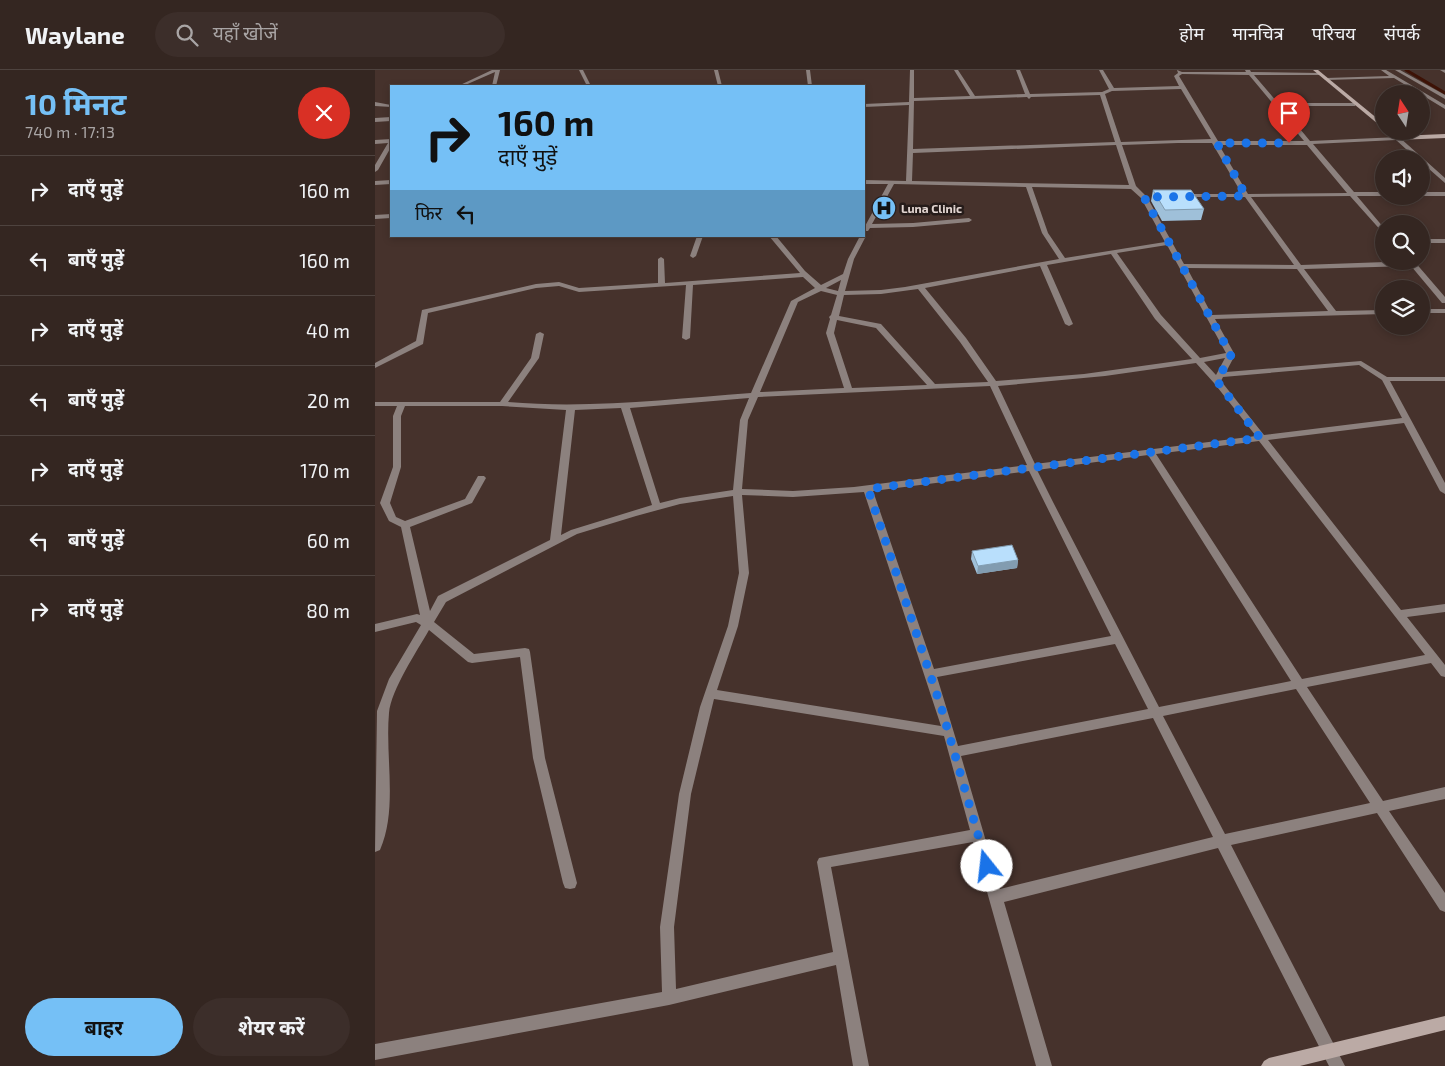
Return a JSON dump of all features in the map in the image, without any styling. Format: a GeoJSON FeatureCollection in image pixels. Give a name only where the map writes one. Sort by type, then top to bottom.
{"type":"FeatureCollection","features":[{"type":"Feature","properties":{"kind":"street"},"geometry":{"type":"LineString","coordinates":[[462,85],[497,70]]}},
{"type":"Feature","properties":{"kind":"street"},"geometry":{"type":"LineString","coordinates":[[494,85],[497,70]]}},
{"type":"Feature","properties":{"kind":"street"},"geometry":{"type":"LineString","coordinates":[[581,70],[588,85]]}},
{"type":"Feature","properties":{"kind":"street"},"geometry":{"type":"LineString","coordinates":[[716,70],[720,85]]}},
{"type":"Feature","properties":{"kind":"street"},"geometry":{"type":"LineString","coordinates":[[808,70],[811,85]]}},
{"type":"Feature","properties":{"kind":"street"},"geometry":{"type":"LineString","coordinates":[[909,182],[912,70]]}},
{"type":"Feature","properties":{"kind":"street"},"geometry":{"type":"LineString","coordinates":[[956,70],[974,98]]}},
{"type":"Feature","properties":{"kind":"street"},"geometry":{"type":"LineString","coordinates":[[1018,70],[1029,97]]}},
{"type":"Feature","properties":{"kind":"street"},"geometry":{"type":"LineString","coordinates":[[1101,70],[1112,90]]}},
{"type":"Feature","properties":{"kind":"street"},"geometry":{"type":"LineString","coordinates":[[1383,70],[1445,107]]}},
{"type":"Feature","properties":{"kind":"street"},"geometry":{"type":"LineString","coordinates":[[1397,70],[1445,97]]}},
{"type":"Feature","properties":{"kind":"street"},"geometry":{"type":"LineString","coordinates":[[1335,314],[1246,196],[1176,76],[1180,72],[1317,72],[1375,120]]}},
{"type":"Feature","properties":{"kind":"street"},"geometry":{"type":"LineString","coordinates":[[1249,72],[1375,222]]}},
{"type":"Feature","properties":{"kind":"street"},"geometry":{"type":"LineString","coordinates":[[1326,79],[1394,77]]}},
{"type":"Feature","properties":{"kind":"street"},"geometry":{"type":"LineString","coordinates":[[865,105],[974,98],[1102,94],[1112,90],[1183,87]]}},
{"type":"Feature","properties":{"kind":"street"},"geometry":{"type":"LineString","coordinates":[[1102,94],[1133,187],[1144,197],[1231,355]]}},
{"type":"Feature","properties":{"kind":"street"},"geometry":{"type":"LineString","coordinates":[[375,104],[390,106]]}},
{"type":"Feature","properties":{"kind":"street"},"geometry":{"type":"LineString","coordinates":[[1276,105],[1355,104]]}},
{"type":"Feature","properties":{"kind":"street"},"geometry":{"type":"LineString","coordinates":[[375,120],[390,119]]}},
{"type":"Feature","properties":{"kind":"street"},"geometry":{"type":"LineString","coordinates":[[1430,137],[1445,136]]}},
{"type":"Feature","properties":{"kind":"street"},"geometry":{"type":"LineString","coordinates":[[910,152],[1032,148],[1118,142],[1307,142],[1375,139]]}},
{"type":"Feature","properties":{"kind":"street"},"geometry":{"type":"LineString","coordinates":[[1399,140],[1411,150]]}},
{"type":"Feature","properties":{"kind":"street"},"geometry":{"type":"LineString","coordinates":[[375,142],[390,142]]}},
{"type":"Feature","properties":{"kind":"street"},"geometry":{"type":"LineString","coordinates":[[375,170],[390,144]]}},
{"type":"Feature","properties":{"kind":"street"},"geometry":{"type":"LineString","coordinates":[[1430,167],[1445,181]]}},
{"type":"Feature","properties":{"kind":"street"},"geometry":{"type":"LineString","coordinates":[[375,185],[390,182]]}},
{"type":"Feature","properties":{"kind":"street"},"geometry":{"type":"LineString","coordinates":[[865,182],[1133,187]]}},
{"type":"Feature","properties":{"kind":"street"},"geometry":{"type":"LineString","coordinates":[[865,233],[892,182]]}},
{"type":"Feature","properties":{"kind":"street"},"geometry":{"type":"LineString","coordinates":[[1028,185],[1045,233],[1063,260]]}},
{"type":"Feature","properties":{"kind":"street"},"geometry":{"type":"LineString","coordinates":[[1172,196],[1375,194]]}},
{"type":"Feature","properties":{"kind":"street"},"geometry":{"type":"LineString","coordinates":[[1430,194],[1445,194]]}},
{"type":"Feature","properties":{"kind":"street"},"geometry":{"type":"LineString","coordinates":[[1144,197],[1153,197]]}},
{"type":"Feature","properties":{"kind":"street"},"geometry":{"type":"LineString","coordinates":[[375,217],[390,216]]}},
{"type":"Feature","properties":{"kind":"street"},"geometry":{"type":"LineString","coordinates":[[869,226],[913,225],[969,220]]}},
{"type":"Feature","properties":{"kind":"street"},"geometry":{"type":"LineString","coordinates":[[693,256],[700,237]]}},
{"type":"Feature","properties":{"kind":"street"},"geometry":{"type":"LineString","coordinates":[[773,237],[820,288],[840,294],[920,286],[1169,243]]}},
{"type":"Feature","properties":{"kind":"street"},"geometry":{"type":"LineString","coordinates":[[849,391],[830,333],[845,276],[862,237]]}},
{"type":"Feature","properties":{"kind":"street"},"geometry":{"type":"LineString","coordinates":[[1430,241],[1445,241]]}},
{"type":"Feature","properties":{"kind":"street"},"geometry":{"type":"LineString","coordinates":[[1113,252],[1157,317],[1197,360],[1218,378],[1260,438],[1445,673]]}},
{"type":"Feature","properties":{"kind":"street"},"geometry":{"type":"LineString","coordinates":[[661,259],[662,284]]}},
{"type":"Feature","properties":{"kind":"street"},"geometry":{"type":"LineString","coordinates":[[1043,264],[1069,324]]}},
{"type":"Feature","properties":{"kind":"street"},"geometry":{"type":"LineString","coordinates":[[1182,266],[1300,267],[1375,264]]}},
{"type":"Feature","properties":{"kind":"street"},"geometry":{"type":"LineString","coordinates":[[1418,270],[1445,301]]}},
{"type":"Feature","properties":{"kind":"street"},"geometry":{"type":"LineString","coordinates":[[375,366],[420,342],[425,312],[536,286],[559,284],[579,290],[807,275]]}},
{"type":"Feature","properties":{"kind":"street"},"geometry":{"type":"LineString","coordinates":[[669,998],[667,927],[683,804],[711,694],[733,626],[744,572],[737,492],[744,420],[795,301],[845,276]]}},
{"type":"Feature","properties":{"kind":"street"},"geometry":{"type":"LineString","coordinates":[[686,338],[690,284]]}},
{"type":"Feature","properties":{"kind":"street"},"geometry":{"type":"LineString","coordinates":[[920,286],[963,340],[993,383],[1033,469],[1119,640],[1337,1066]]}},
{"type":"Feature","properties":{"kind":"street"},"geometry":{"type":"LineString","coordinates":[[1430,311],[1445,311]]}},
{"type":"Feature","properties":{"kind":"street"},"geometry":{"type":"LineString","coordinates":[[1210,317],[1375,312]]}},
{"type":"Feature","properties":{"kind":"street"},"geometry":{"type":"LineString","coordinates":[[833,317],[878,326],[932,386]]}},
{"type":"Feature","properties":{"kind":"street"},"geometry":{"type":"LineString","coordinates":[[502,404],[535,358],[540,334]]}},
{"type":"Feature","properties":{"kind":"street"},"geometry":{"type":"LineString","coordinates":[[375,404],[502,404],[531,408],[625,406],[756,395],[1063,378],[1231,355]]}},
{"type":"Feature","properties":{"kind":"street"},"geometry":{"type":"LineString","coordinates":[[1218,378],[1231,355]]}},
{"type":"Feature","properties":{"kind":"street"},"geometry":{"type":"LineString","coordinates":[[1218,378],[1361,363],[1385,379],[1405,420],[1445,491]]}},
{"type":"Feature","properties":{"kind":"street"},"geometry":{"type":"LineString","coordinates":[[1385,379],[1445,380]]}},
{"type":"Feature","properties":{"kind":"street"},"geometry":{"type":"LineString","coordinates":[[402,404],[397,416],[397,467],[385,503],[392,519],[405,525],[469,502],[481,478]]}},
{"type":"Feature","properties":{"kind":"street"},"geometry":{"type":"LineString","coordinates":[[625,406],[657,507]]}},
{"type":"Feature","properties":{"kind":"street"},"geometry":{"type":"LineString","coordinates":[[555,541],[571,407]]}},
{"type":"Feature","properties":{"kind":"street"},"geometry":{"type":"LineString","coordinates":[[375,846],[382,820],[383,711],[395,679],[441,599],[574,532],[657,507],[737,492],[793,494],[868,489],[1405,420]]}},
{"type":"Feature","properties":{"kind":"street"},"geometry":{"type":"LineString","coordinates":[[1151,453],[1299,684],[1445,905]]}},
{"type":"Feature","properties":{"kind":"street"},"geometry":{"type":"LineString","coordinates":[[868,489],[949,732],[1044,1066]]}},
{"type":"Feature","properties":{"kind":"street"},"geometry":{"type":"LineString","coordinates":[[405,525],[427,623]]}},
{"type":"Feature","properties":{"kind":"street"},"geometry":{"type":"LineString","coordinates":[[1398,614],[1445,608]]}},
{"type":"Feature","properties":{"kind":"street"},"geometry":{"type":"LineString","coordinates":[[375,628],[417,618],[427,623],[472,659],[525,652],[539,758],[570,883]]}},
{"type":"Feature","properties":{"kind":"street"},"geometry":{"type":"LineString","coordinates":[[930,674],[1119,640]]}},
{"type":"Feature","properties":{"kind":"street"},"geometry":{"type":"LineString","coordinates":[[954,752],[1433,658]]}},
{"type":"Feature","properties":{"kind":"street"},"geometry":{"type":"LineString","coordinates":[[711,694],[949,732]]}},
{"type":"Feature","properties":{"kind":"street"},"geometry":{"type":"LineString","coordinates":[[996,897],[1223,841],[1381,809],[1445,793]]}},
{"type":"Feature","properties":{"kind":"street"},"geometry":{"type":"LineString","coordinates":[[861,1066],[824,862],[978,835]]}},
{"type":"Feature","properties":{"kind":"street"},"geometry":{"type":"LineString","coordinates":[[375,1052],[669,998],[840,957]]}},
{"type":"Feature","properties":{"kind":"street"},"geometry":{"type":"LineString","coordinates":[[1269,1066],[1445,1023]]}},
{"type":"Feature","properties":{"kind":"building"},"geometry":{"type":"Polygon","coordinates":[[[1153,190],[1191,190],[1204,209],[1165,210],[1153,190]]]}},
{"type":"Feature","properties":{"kind":"building"},"geometry":{"type":"Polygon","coordinates":[[[1012,545],[1018,560],[978,566],[972,551],[1012,545]]]}},
{"type":"Feature","properties":{"kind":"waterway"},"geometry":{"type":"LineString","coordinates":[[1406,70],[1445,93]]}},
{"type":"Feature","properties":{"kind":"place","name":"Luna Clinic"},"geometry":{"type":"Point","coordinates":[884,208]}},
{"type":"Feature","properties":{"kind":"route"},"geometry":{"type":"LineString","coordinates":[[987,866],[942,710],[868,489],[935,482],[1260,438],[1217,381],[1231,355],[1144,197],[1246,196],[1217,143],[1289,143]]}}]}
